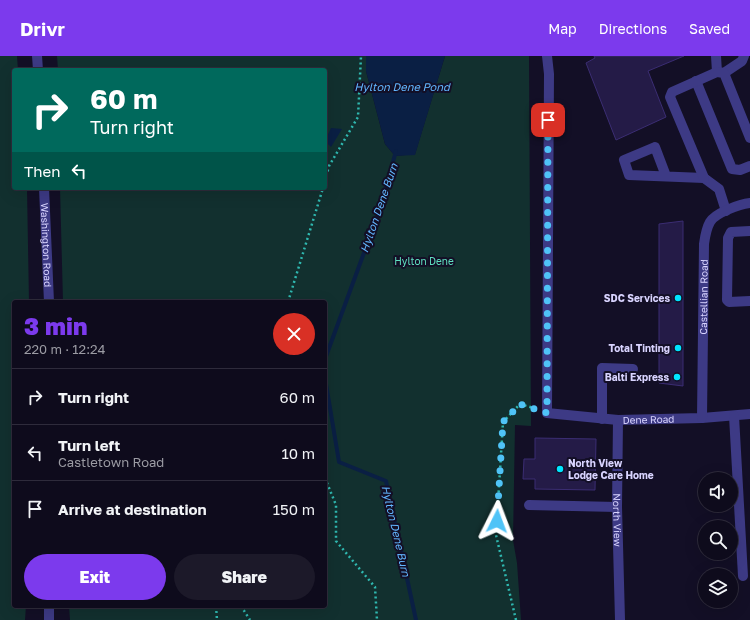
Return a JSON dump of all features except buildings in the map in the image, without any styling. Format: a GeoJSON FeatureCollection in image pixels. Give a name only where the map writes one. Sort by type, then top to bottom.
{"type":"FeatureCollection","features":[{"type":"Feature","properties":{"kind":"street"},"geometry":{"type":"LineString","coordinates":[[37,56],[38,68]]}},
{"type":"Feature","properties":{"kind":"street"},"geometry":{"type":"LineString","coordinates":[[547,56],[549,74],[547,413]]}},
{"type":"Feature","properties":{"kind":"street"},"geometry":{"type":"LineString","coordinates":[[716,56],[721,72],[750,138]]}},
{"type":"Feature","properties":{"kind":"street"},"geometry":{"type":"LineString","coordinates":[[726,211],[719,189],[704,178],[670,97],[672,92],[721,72],[742,61],[744,56]]}},
{"type":"Feature","properties":{"kind":"street"},"geometry":{"type":"LineString","coordinates":[[696,82],[732,169],[740,170],[750,166]]}},
{"type":"Feature","properties":{"kind":"street"},"geometry":{"type":"LineString","coordinates":[[666,176],[704,178]]}},
{"type":"Feature","properties":{"kind":"street","name":"Washington Road"},"geometry":{"type":"LineString","coordinates":[[44,190],[49,300]]}},
{"type":"Feature","properties":{"kind":"street","name":"Castellian Road"},"geometry":{"type":"LineString","coordinates":[[702,418],[704,244],[706,233],[710,220],[726,211],[750,203]]}},
{"type":"Feature","properties":{"kind":"street"},"geometry":{"type":"LineString","coordinates":[[750,231],[731,232],[728,238],[727,300],[729,302],[750,301]]}},
{"type":"Feature","properties":{"kind":"street"},"geometry":{"type":"LineString","coordinates":[[602,419],[602,368],[633,369]]}},
{"type":"Feature","properties":{"kind":"street","name":"Dene Road"},"geometry":{"type":"LineString","coordinates":[[547,413],[618,420],[702,418],[750,414]]}},
{"type":"Feature","properties":{"kind":"street"},"geometry":{"type":"LineString","coordinates":[[734,416],[745,511],[743,576]]}},
{"type":"Feature","properties":{"kind":"street","name":"North View"},"geometry":{"type":"LineString","coordinates":[[618,420],[617,507],[620,620]]}},
{"type":"Feature","properties":{"kind":"street"},"geometry":{"type":"LineString","coordinates":[[529,505],[617,507]]}},
{"type":"Feature","properties":{"kind":"street"},"geometry":{"type":"LineString","coordinates":[[49,620],[50,608]]}},
{"type":"Feature","properties":{"kind":"path"},"geometry":{"type":"LineString","coordinates":[[327,175],[330,166],[358,117],[361,56]]}},
{"type":"Feature","properties":{"kind":"path"},"geometry":{"type":"LineString","coordinates":[[289,300],[322,190]]}},
{"type":"Feature","properties":{"kind":"path"},"geometry":{"type":"LineString","coordinates":[[516,620],[496,535],[503,422],[520,404],[547,413]]}},
{"type":"Feature","properties":{"kind":"path"},"geometry":{"type":"LineString","coordinates":[[327,483],[336,505],[336,541],[375,587],[377,620]]}},
{"type":"Feature","properties":{"kind":"path"},"geometry":{"type":"LineString","coordinates":[[216,608],[217,620]]}},
{"type":"Feature","properties":{"kind":"path"},"geometry":{"type":"LineString","coordinates":[[242,608],[250,620]]}},
{"type":"Feature","properties":{"kind":"green space"},"geometry":{"type":"Polygon","coordinates":[[[0,56],[17,56],[18,68],[12,68],[12,190],[27,190],[29,300],[12,300],[12,608],[26,608],[25,620],[0,620],[0,56]]]}},
{"type":"Feature","properties":{"kind":"green space","name":"Hylton Dene"},"geometry":{"type":"Polygon","coordinates":[[[57,56],[366,56],[366,71],[385,144],[395,156],[415,154],[445,56],[529,56],[531,426],[515,425],[513,540],[517,563],[521,620],[70,620],[69,608],[327,608],[327,300],[63,300],[60,190],[327,190],[327,68],[58,68],[57,56]]]}},
{"type":"Feature","properties":{"kind":"water","name":"Hylton Dene Pond"},"geometry":{"type":"Polygon","coordinates":[[[366,56],[445,56],[415,155],[395,156],[385,144],[366,71],[366,56]]]}},
{"type":"Feature","properties":{"kind":"water"},"geometry":{"type":"Polygon","coordinates":[[[331,128],[342,129],[331,147],[327,143],[327,137],[331,128]]]}},
{"type":"Feature","properties":{"kind":"waterway","name":"Hylton Dene Burn"},"geometry":{"type":"LineString","coordinates":[[327,354],[379,212],[396,151]]}},
{"type":"Feature","properties":{"kind":"waterway","name":"Hylton Dene Burn"},"geometry":{"type":"LineString","coordinates":[[327,390],[339,462],[386,481],[416,620]]}},
{"type":"Feature","properties":{"kind":"place","name":"SDC Services"},"geometry":{"type":"Point","coordinates":[678,298]}},
{"type":"Feature","properties":{"kind":"place","name":"Total Tinting"},"geometry":{"type":"Point","coordinates":[678,348]}},
{"type":"Feature","properties":{"kind":"place","name":"Balti Express"},"geometry":{"type":"Point","coordinates":[677,377]}},
{"type":"Feature","properties":{"kind":"place","name":"North View Lodge Care Home"},"geometry":{"type":"Point","coordinates":[560,469]}},
{"type":"Feature","properties":{"kind":"route"},"geometry":{"type":"LineString","coordinates":[[497,521],[503,422],[520,404],[547,413],[548,120]]}}]}
